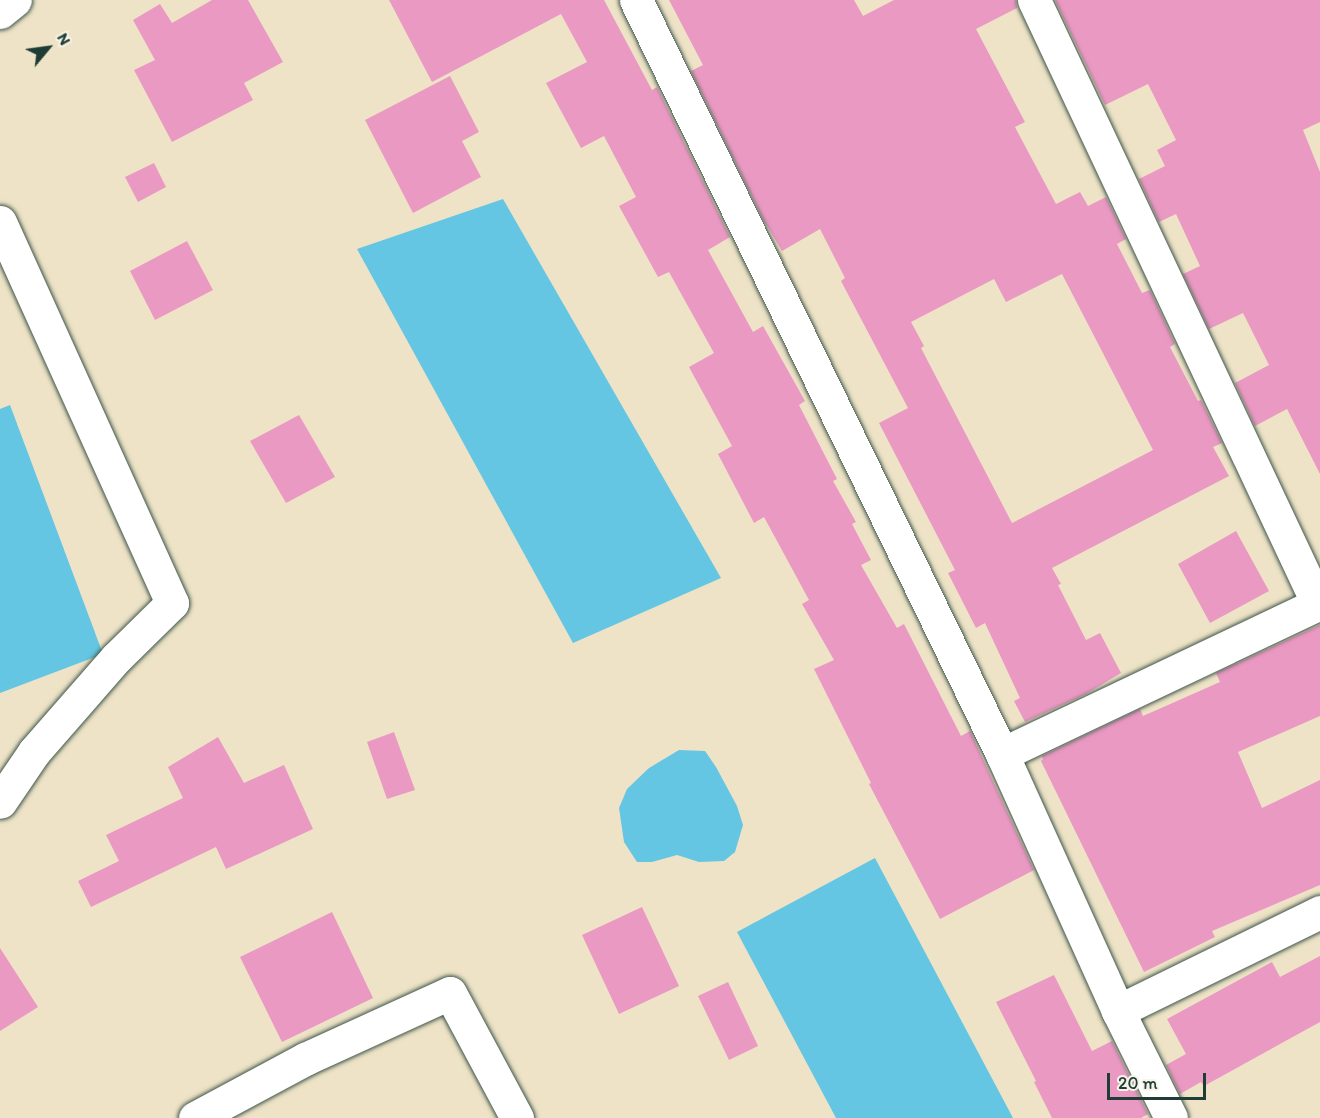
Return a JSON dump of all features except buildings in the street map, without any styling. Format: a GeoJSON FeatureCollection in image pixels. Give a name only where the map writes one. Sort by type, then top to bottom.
{"type":"FeatureCollection","features":[{"type":"Feature","properties":{"kind":"street"},"geometry":{"type":"LineString","coordinates":[[0,12],[15,0]]}},
{"type":"Feature","properties":{"kind":"street"},"geometry":{"type":"LineString","coordinates":[[636,0],[1002,754],[1118,1011],[1171,1118]]}},
{"type":"Feature","properties":{"kind":"street"},"geometry":{"type":"LineString","coordinates":[[1002,754],[1319,603],[1034,0]]}},
{"type":"Feature","properties":{"kind":"street"},"geometry":{"type":"LineString","coordinates":[[0,222],[172,603],[116,658],[56,726],[34,752],[0,802]]}},
{"type":"Feature","properties":{"kind":"street"},"geometry":{"type":"LineString","coordinates":[[1118,1011],[1320,912]]}},
{"type":"Feature","properties":{"kind":"street"},"geometry":{"type":"LineString","coordinates":[[195,1118],[305,1059],[450,993],[517,1118]]}},
{"type":"Feature","properties":{"kind":"water"},"geometry":{"type":"Polygon","coordinates":[[[503,199],[721,578],[573,643],[357,249],[503,199]]]}},
{"type":"Feature","properties":{"kind":"water"},"geometry":{"type":"Polygon","coordinates":[[[10,405],[103,654],[0,693],[0,409],[10,405]]]}},
{"type":"Feature","properties":{"kind":"water"},"geometry":{"type":"Polygon","coordinates":[[[679,750],[705,751],[737,806],[743,825],[735,852],[724,861],[699,862],[677,855],[652,862],[637,862],[624,842],[619,808],[627,789],[649,768],[679,750]]]}},
{"type":"Feature","properties":{"kind":"water"},"geometry":{"type":"Polygon","coordinates":[[[875,858],[1013,1118],[836,1118],[737,932],[875,858]]]}}]}
